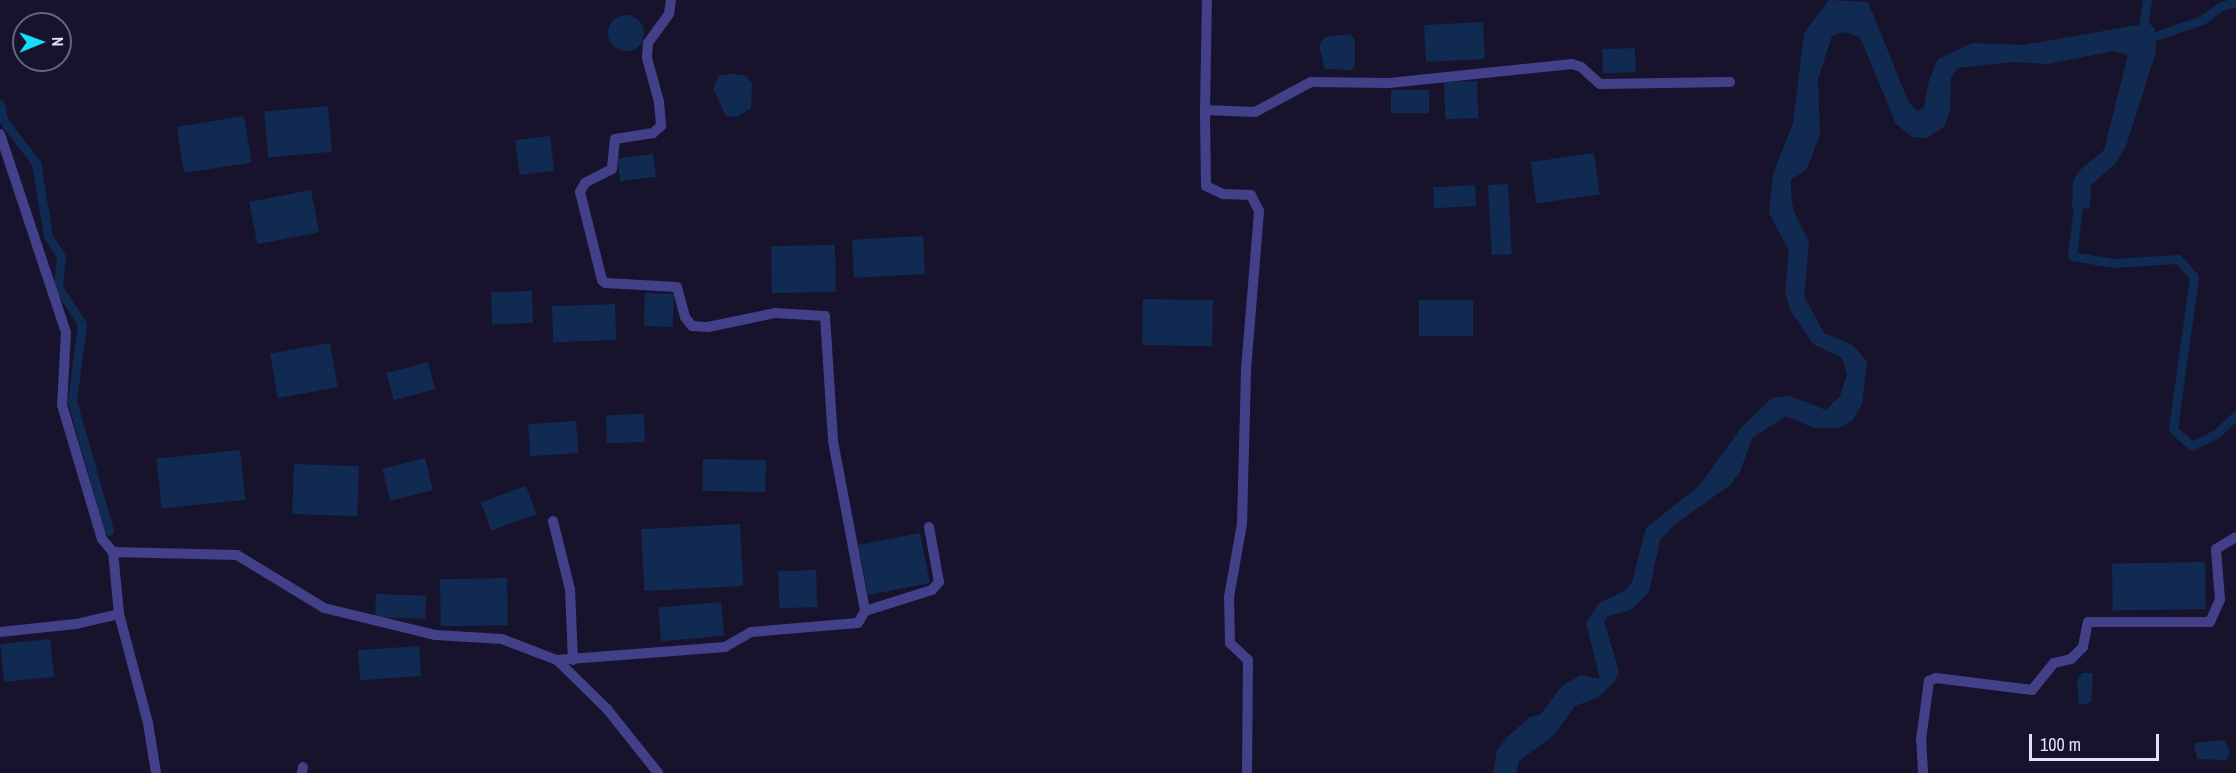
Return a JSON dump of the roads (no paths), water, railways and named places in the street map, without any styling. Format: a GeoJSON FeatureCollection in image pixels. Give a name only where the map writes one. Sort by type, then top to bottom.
{"type":"FeatureCollection","features":[{"type":"Feature","properties":{"kind":"street"},"geometry":{"type":"LineString","coordinates":[[113,552],[237,555],[324,608],[436,635],[502,639],[556,660],[725,647],[751,632],[858,623],[864,611],[833,441],[825,316],[775,313],[708,327],[692,326],[685,317],[676,287],[605,284],[602,280],[580,192],[585,183],[612,169],[615,140],[653,133],[661,126],[659,102],[647,58],[648,43],[669,14],[671,0]]}},
{"type":"Feature","properties":{"kind":"street"},"geometry":{"type":"LineString","coordinates":[[1207,0],[1204,110],[1206,186],[1223,194],[1251,195],[1259,211],[1246,370],[1242,524],[1229,597],[1230,643],[1248,660],[1247,773]]}},
{"type":"Feature","properties":{"kind":"street"},"geometry":{"type":"LineString","coordinates":[[1204,110],[1255,112],[1311,82],[1389,83],[1572,64],[1581,67],[1600,84],[1730,82]]}},
{"type":"Feature","properties":{"kind":"street"},"geometry":{"type":"LineString","coordinates":[[0,134],[66,332],[62,405],[102,539],[113,552],[119,614],[148,723],[156,773]]}},
{"type":"Feature","properties":{"kind":"street"},"geometry":{"type":"LineString","coordinates":[[553,521],[570,589],[573,660]]}},
{"type":"Feature","properties":{"kind":"street"},"geometry":{"type":"LineString","coordinates":[[864,611],[933,590],[939,582],[929,527]]}},
{"type":"Feature","properties":{"kind":"street"},"geometry":{"type":"LineString","coordinates":[[1923,773],[1921,740],[1925,693],[1929,681],[1936,678],[2032,690],[2054,663],[2071,659],[2083,647],[2088,622],[2210,622],[2220,600],[2216,549],[2236,537]]}},
{"type":"Feature","properties":{"kind":"street"},"geometry":{"type":"LineString","coordinates":[[0,632],[76,624],[119,614]]}},
{"type":"Feature","properties":{"kind":"street"},"geometry":{"type":"LineString","coordinates":[[556,660],[607,709],[658,773]]}},
{"type":"Feature","properties":{"kind":"water"},"geometry":{"type":"Polygon","coordinates":[[[1829,0],[1868,2],[1909,103],[1918,111],[1924,107],[1929,80],[1938,59],[1972,43],[2023,45],[2149,23],[2155,29],[2156,52],[2126,146],[2115,164],[2091,185],[2090,208],[2072,209],[2073,181],[2080,170],[2104,150],[2128,55],[2114,51],[2048,64],[2013,62],[1957,68],[1951,78],[1950,111],[1944,127],[1927,138],[1912,137],[1896,124],[1860,37],[1843,32],[1832,36],[1818,79],[1820,134],[1807,169],[1791,180],[1791,196],[1794,212],[1809,242],[1804,296],[1824,333],[1853,345],[1867,362],[1862,404],[1853,420],[1839,428],[1814,428],[1786,416],[1752,438],[1740,472],[1730,485],[1674,525],[1660,540],[1649,592],[1631,610],[1608,616],[1604,622],[1619,673],[1614,682],[1597,698],[1575,706],[1554,735],[1519,761],[1516,773],[1493,773],[1497,751],[1506,738],[1530,717],[1540,715],[1562,686],[1581,675],[1600,679],[1586,624],[1599,603],[1626,590],[1632,582],[1646,528],[1699,486],[1741,428],[1772,398],[1790,396],[1826,410],[1840,396],[1847,374],[1842,358],[1813,344],[1790,310],[1785,291],[1789,251],[1769,213],[1773,174],[1793,123],[1804,33],[1829,0]]]}},
{"type":"Feature","properties":{"kind":"water"},"geometry":{"type":"Polygon","coordinates":[[[626,15],[639,20],[644,33],[639,46],[626,51],[613,46],[608,33],[613,20],[626,15]]]}},
{"type":"Feature","properties":{"kind":"water"},"geometry":{"type":"Polygon","coordinates":[[[1483,22],[1485,59],[1426,62],[1424,25],[1483,22]]]}},
{"type":"Feature","properties":{"kind":"water"},"geometry":{"type":"Polygon","coordinates":[[[1350,34],[1355,39],[1355,64],[1352,70],[1325,69],[1319,46],[1325,37],[1350,34]]]}},
{"type":"Feature","properties":{"kind":"water"},"geometry":{"type":"Polygon","coordinates":[[[1635,48],[1636,72],[1603,73],[1602,49],[1635,48]]]}},
{"type":"Feature","properties":{"kind":"water"},"geometry":{"type":"Polygon","coordinates":[[[719,75],[746,76],[752,83],[751,108],[737,117],[726,116],[713,89],[719,75]]]}},
{"type":"Feature","properties":{"kind":"water"},"geometry":{"type":"Polygon","coordinates":[[[1477,81],[1478,118],[1445,119],[1444,82],[1477,81]]]}},
{"type":"Feature","properties":{"kind":"water"},"geometry":{"type":"Polygon","coordinates":[[[1391,90],[1429,90],[1429,113],[1391,113],[1391,90]]]}},
{"type":"Feature","properties":{"kind":"water"},"geometry":{"type":"Polygon","coordinates":[[[328,106],[332,152],[268,157],[264,112],[328,106]]]}},
{"type":"Feature","properties":{"kind":"water"},"geometry":{"type":"Polygon","coordinates":[[[244,116],[251,162],[184,173],[177,127],[244,116]]]}},
{"type":"Feature","properties":{"kind":"water"},"geometry":{"type":"Polygon","coordinates":[[[550,136],[554,171],[520,175],[515,140],[550,136]]]}},
{"type":"Feature","properties":{"kind":"water"},"geometry":{"type":"Polygon","coordinates":[[[1594,153],[1600,195],[1536,203],[1531,162],[1594,153]]]}},
{"type":"Feature","properties":{"kind":"water"},"geometry":{"type":"Polygon","coordinates":[[[653,154],[656,177],[620,181],[617,158],[653,154]]]}},
{"type":"Feature","properties":{"kind":"water"},"geometry":{"type":"Polygon","coordinates":[[[1508,184],[1512,254],[1492,255],[1488,185],[1508,184]]]}},
{"type":"Feature","properties":{"kind":"water"},"geometry":{"type":"Polygon","coordinates":[[[1475,185],[1476,206],[1434,208],[1433,187],[1475,185]]]}},
{"type":"Feature","properties":{"kind":"water"},"geometry":{"type":"Polygon","coordinates":[[[311,190],[319,232],[257,244],[249,202],[311,190]]]}},
{"type":"Feature","properties":{"kind":"water"},"geometry":{"type":"Polygon","coordinates":[[[923,236],[925,274],[854,278],[852,240],[923,236]]]}},
{"type":"Feature","properties":{"kind":"water"},"geometry":{"type":"Polygon","coordinates":[[[835,245],[836,292],[772,293],[771,246],[835,245]]]}},
{"type":"Feature","properties":{"kind":"water"},"geometry":{"type":"Polygon","coordinates":[[[532,291],[533,323],[492,324],[491,292],[532,291]]]}},
{"type":"Feature","properties":{"kind":"water"},"geometry":{"type":"Polygon","coordinates":[[[645,293],[674,294],[673,327],[644,326],[645,293]]]}},
{"type":"Feature","properties":{"kind":"water"},"geometry":{"type":"Polygon","coordinates":[[[1143,299],[1213,300],[1212,346],[1142,345],[1143,299]]]}},
{"type":"Feature","properties":{"kind":"water"},"geometry":{"type":"Polygon","coordinates":[[[1419,300],[1473,300],[1473,336],[1419,336],[1419,300]]]}},
{"type":"Feature","properties":{"kind":"water"},"geometry":{"type":"Polygon","coordinates":[[[615,304],[616,340],[553,342],[552,306],[615,304]]]}},
{"type":"Feature","properties":{"kind":"water"},"geometry":{"type":"Polygon","coordinates":[[[330,343],[338,387],[278,398],[270,354],[330,343]]]}},
{"type":"Feature","properties":{"kind":"water"},"geometry":{"type":"Polygon","coordinates":[[[428,362],[435,389],[394,400],[386,373],[428,362]]]}},
{"type":"Feature","properties":{"kind":"water"},"geometry":{"type":"Polygon","coordinates":[[[644,414],[645,442],[607,443],[606,415],[644,414]]]}},
{"type":"Feature","properties":{"kind":"water"},"geometry":{"type":"Polygon","coordinates":[[[576,421],[578,453],[530,456],[528,424],[576,421]]]}},
{"type":"Feature","properties":{"kind":"water"},"geometry":{"type":"Polygon","coordinates":[[[240,450],[245,500],[162,509],[156,459],[240,450]]]}},
{"type":"Feature","properties":{"kind":"water"},"geometry":{"type":"Polygon","coordinates":[[[425,458],[433,490],[390,501],[382,469],[425,458]]]}},
{"type":"Feature","properties":{"kind":"water"},"geometry":{"type":"Polygon","coordinates":[[[703,459],[766,460],[765,492],[702,491],[703,459]]]}},
{"type":"Feature","properties":{"kind":"water"},"geometry":{"type":"Polygon","coordinates":[[[294,464],[359,466],[357,516],[292,514],[294,464]]]}},
{"type":"Feature","properties":{"kind":"water"},"geometry":{"type":"Polygon","coordinates":[[[526,486],[536,514],[491,531],[481,502],[526,486]]]}},
{"type":"Feature","properties":{"kind":"water"},"geometry":{"type":"Polygon","coordinates":[[[740,524],[743,586],[644,591],[641,529],[740,524]]]}},
{"type":"Feature","properties":{"kind":"water"},"geometry":{"type":"Polygon","coordinates":[[[920,533],[930,583],[868,595],[858,545],[920,533]]]}},
{"type":"Feature","properties":{"kind":"water"},"geometry":{"type":"Polygon","coordinates":[[[2205,562],[2206,609],[2113,611],[2112,564],[2205,562]]]}},
{"type":"Feature","properties":{"kind":"water"},"geometry":{"type":"Polygon","coordinates":[[[816,570],[817,607],[779,608],[778,571],[816,570]]]}},
{"type":"Feature","properties":{"kind":"water"},"geometry":{"type":"Polygon","coordinates":[[[507,578],[508,625],[441,626],[440,579],[507,578]]]}},
{"type":"Feature","properties":{"kind":"water"},"geometry":{"type":"Polygon","coordinates":[[[376,594],[426,596],[425,619],[375,617],[376,594]]]}},
{"type":"Feature","properties":{"kind":"water"},"geometry":{"type":"Polygon","coordinates":[[[721,602],[724,636],[661,641],[658,607],[721,602]]]}},
{"type":"Feature","properties":{"kind":"water"},"geometry":{"type":"Polygon","coordinates":[[[50,639],[54,677],[4,682],[0,644],[50,639]]]}},
{"type":"Feature","properties":{"kind":"water"},"geometry":{"type":"Polygon","coordinates":[[[419,646],[421,676],[360,680],[358,650],[419,646]]]}},
{"type":"Feature","properties":{"kind":"water"},"geometry":{"type":"Polygon","coordinates":[[[2082,673],[2092,673],[2093,676],[2091,702],[2083,705],[2079,703],[2077,681],[2082,673]]]}},
{"type":"Feature","properties":{"kind":"water"},"geometry":{"type":"Polygon","coordinates":[[[2225,740],[2230,752],[2226,760],[2197,759],[2194,743],[2225,740]]]}},
{"type":"Feature","properties":{"kind":"waterway"},"geometry":{"type":"LineString","coordinates":[[2147,0],[2141,41],[2202,20],[2221,6],[2236,2]]}},
{"type":"Feature","properties":{"kind":"waterway"},"geometry":{"type":"LineString","coordinates":[[0,104],[3,120],[36,163],[48,236],[61,257],[58,287],[82,324],[72,401],[109,531]]}},
{"type":"Feature","properties":{"kind":"waterway"},"geometry":{"type":"LineString","coordinates":[[2079,199],[2072,256],[2113,263],[2178,259],[2194,277],[2173,429],[2192,446],[2217,433],[2236,415]]}}]}
